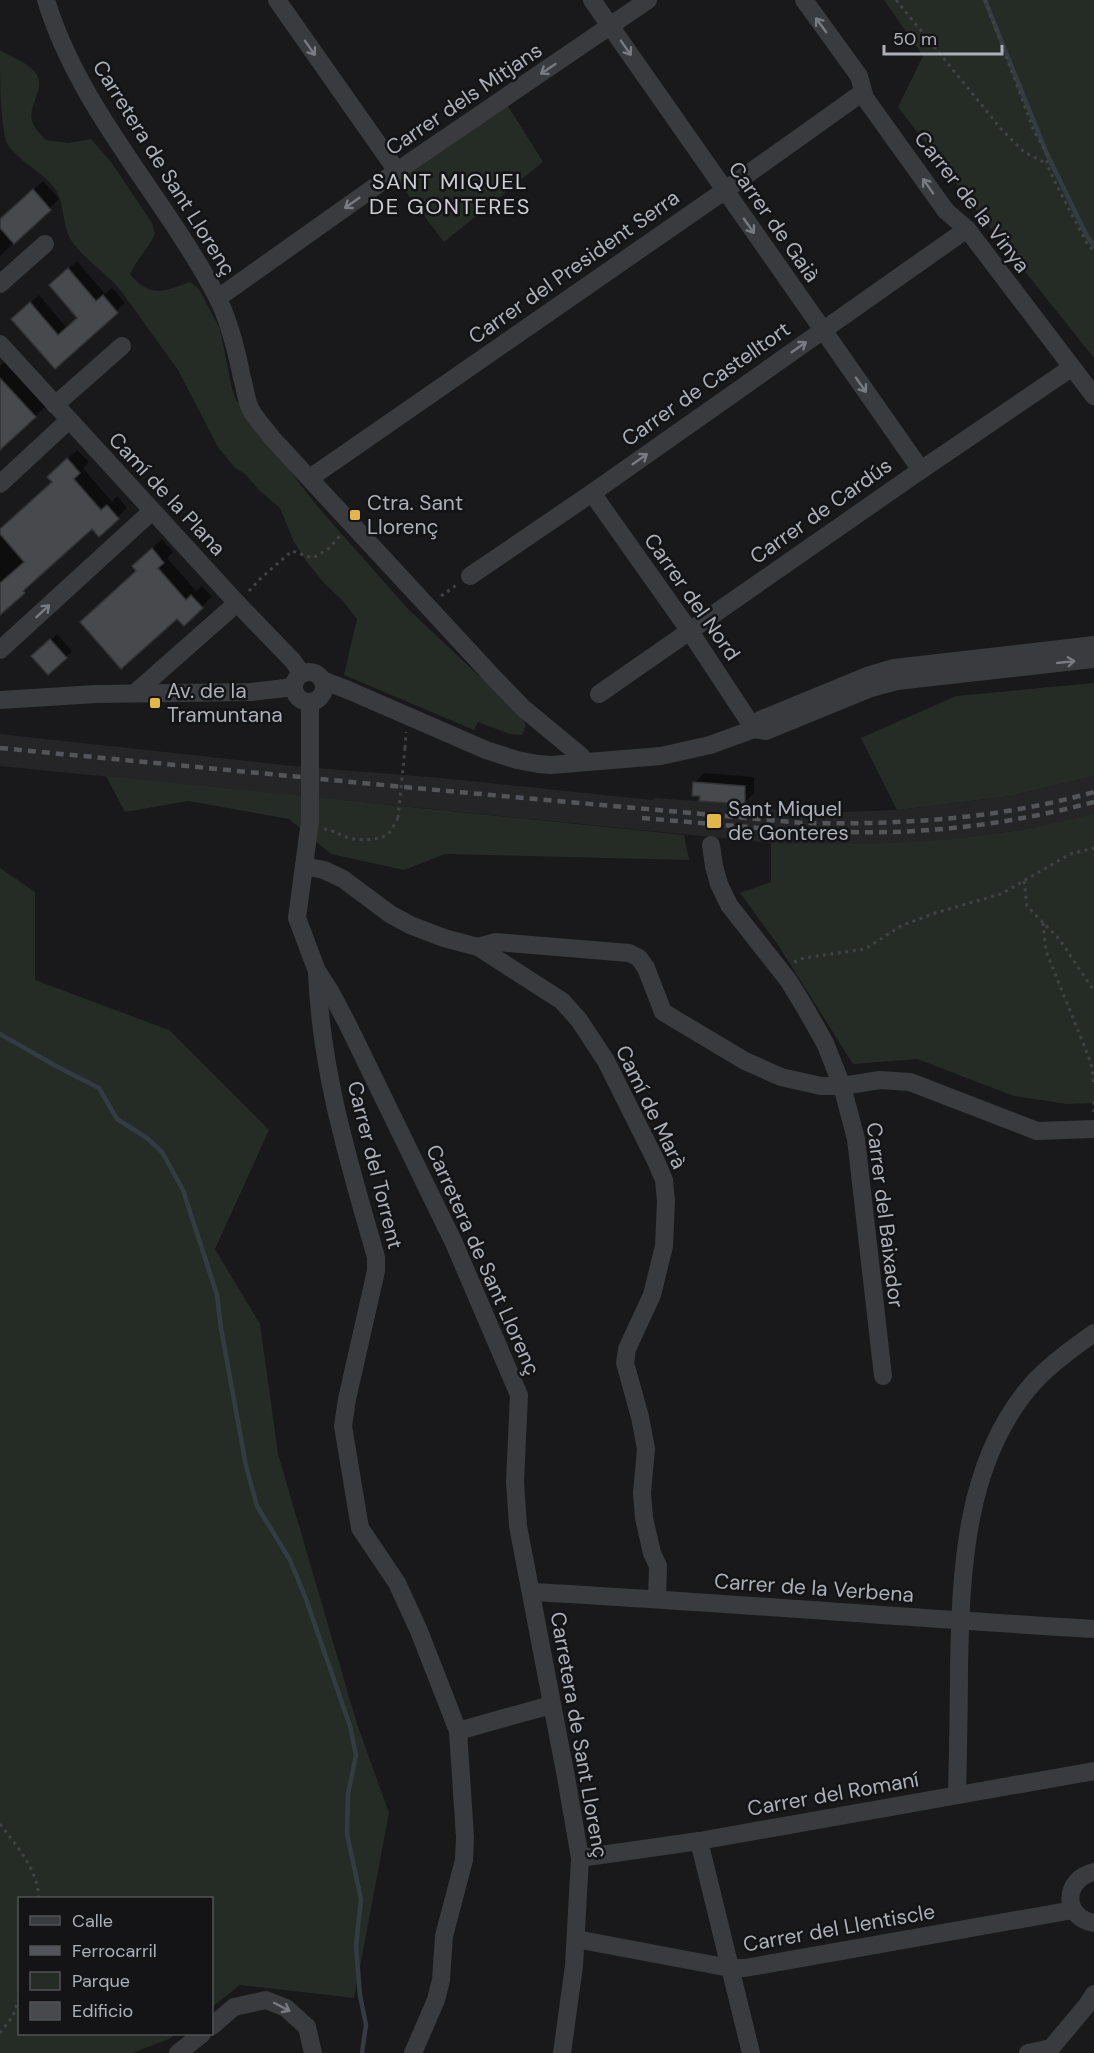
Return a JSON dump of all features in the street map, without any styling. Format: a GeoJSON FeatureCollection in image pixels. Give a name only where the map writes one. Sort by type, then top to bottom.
{"type":"FeatureCollection","features":[{"type":"Feature","properties":{"kind":"street","name":"Carretera de Sant Llorenç"},"geometry":{"type":"LineString","coordinates":[[46,0],[76,71],[116,139],[187,245],[218,298],[237,356],[250,408],[272,438],[523,708],[581,756],[583,762]]}},
{"type":"Feature","properties":{"kind":"street"},"geometry":{"type":"LineString","coordinates":[[277,0],[397,171]]}},
{"type":"Feature","properties":{"kind":"street","name":"Carrer de Gaià"},"geometry":{"type":"LineString","coordinates":[[592,0],[921,470]]}},
{"type":"Feature","properties":{"kind":"street","name":"Carrer dels Mitjans"},"geometry":{"type":"LineString","coordinates":[[218,298],[397,171],[648,0]]}},
{"type":"Feature","properties":{"kind":"street","name":"Carrer de la Vinya"},"geometry":{"type":"LineString","coordinates":[[804,0],[859,76],[865,98],[946,212],[967,229],[1094,396]]}},
{"type":"Feature","properties":{"kind":"street","name":"Carrer del President Serra"},"geometry":{"type":"LineString","coordinates":[[309,478],[863,92]]}},
{"type":"Feature","properties":{"kind":"street","name":"Carrer de Castelltort"},"geometry":{"type":"LineString","coordinates":[[470,576],[967,229]]}},
{"type":"Feature","properties":{"kind":"street"},"geometry":{"type":"LineString","coordinates":[[0,284],[45,244]]}},
{"type":"Feature","properties":{"kind":"street","name":"Camí de la Plana"},"geometry":{"type":"LineString","coordinates":[[0,344],[293,661],[298,681],[298,698],[304,701],[318,692]]}},
{"type":"Feature","properties":{"kind":"street"},"geometry":{"type":"LineString","coordinates":[[55,405],[122,346]]}},
{"type":"Feature","properties":{"kind":"street","name":"Carrer de Cardús"},"geometry":{"type":"LineString","coordinates":[[599,694],[1071,368]]}},
{"type":"Feature","properties":{"kind":"street"},"geometry":{"type":"LineString","coordinates":[[0,484],[69,420]]}},
{"type":"Feature","properties":{"kind":"street","name":"Carrer del Nord"},"geometry":{"type":"LineString","coordinates":[[592,493],[689,630],[754,729]]}},
{"type":"Feature","properties":{"kind":"street"},"geometry":{"type":"LineString","coordinates":[[0,651],[152,511]]}},
{"type":"Feature","properties":{"kind":"street"},"geometry":{"type":"LineString","coordinates":[[135,693],[237,603]]}},
{"type":"Feature","properties":{"kind":"street"},"geometry":{"type":"LineString","coordinates":[[754,729],[760,720],[867,676],[894,668],[1094,645]]}},
{"type":"Feature","properties":{"kind":"street"},"geometry":{"type":"LineString","coordinates":[[179,655],[177,666],[179,676],[198,692]]}},
{"type":"Feature","properties":{"kind":"street"},"geometry":{"type":"LineString","coordinates":[[0,700],[135,693],[251,692],[298,681],[313,673],[318,692],[373,702],[486,750],[517,760],[551,765],[661,756],[710,745],[754,729],[766,730],[871,688],[897,681],[1094,659]]}},
{"type":"Feature","properties":{"kind":"street","name":"Carretera de Sant Llorenç"},"geometry":{"type":"LineString","coordinates":[[318,692],[310,736],[310,825],[297,918],[317,971],[347,1023],[454,1243],[519,1395],[515,1482],[518,1527],[580,1858],[576,1939],[562,2053]]}},
{"type":"Feature","properties":{"kind":"street","name":"Carrer del Baixador"},"geometry":{"type":"LineString","coordinates":[[711,845],[718,884],[729,905],[782,972],[804,1006],[825,1043],[842,1086],[856,1139],[883,1376]]}},
{"type":"Feature","properties":{"kind":"street","name":"Camí de Marà"},"geometry":{"type":"LineString","coordinates":[[304,866],[324,870],[343,879],[390,914],[410,925],[444,938],[478,947],[562,1002],[579,1020],[606,1061],[664,1180],[666,1201],[664,1238],[659,1271],[652,1295],[627,1349],[625,1363],[646,1449],[642,1493],[644,1518],[652,1553],[658,1566],[657,1599]]}},
{"type":"Feature","properties":{"kind":"street"},"geometry":{"type":"LineString","coordinates":[[478,947],[496,942],[629,953],[639,958],[646,968],[663,1012],[745,1061],[781,1077],[804,1083],[842,1086],[880,1080],[910,1082],[1037,1131],[1094,1129]]}},
{"type":"Feature","properties":{"kind":"street","name":"Carrer del Torrent"},"geometry":{"type":"LineString","coordinates":[[317,971],[320,1012],[333,1095],[347,1159],[376,1257],[376,1271],[342,1426],[360,1528],[397,1583],[419,1631],[458,1731],[465,1837],[464,1860],[446,1926],[441,1980],[436,2000],[413,2053]]}},
{"type":"Feature","properties":{"kind":"street"},"geometry":{"type":"LineString","coordinates":[[957,1795],[960,1621],[967,1537],[976,1493],[987,1461],[1013,1411],[1034,1382],[1057,1360],[1094,1333]]}},
{"type":"Feature","properties":{"kind":"street","name":"Carrer de la Verbena"},"geometry":{"type":"LineString","coordinates":[[532,1592],[1094,1629]]}},
{"type":"Feature","properties":{"kind":"street"},"geometry":{"type":"LineString","coordinates":[[458,1731],[551,1705]]}},
{"type":"Feature","properties":{"kind":"street","name":"Carrer del Romaní"},"geometry":{"type":"LineString","coordinates":[[580,1858],[699,1841],[1094,1771]]}},
{"type":"Feature","properties":{"kind":"street"},"geometry":{"type":"LineString","coordinates":[[699,1841],[751,2053]]}},
{"type":"Feature","properties":{"kind":"street"},"geometry":{"type":"LineString","coordinates":[[1094,1872],[1086,1874],[1073,1885],[1070,1893],[1073,1910],[1084,1920],[1094,1923]]}},
{"type":"Feature","properties":{"kind":"street","name":"Carrer del Llentiscle"},"geometry":{"type":"LineString","coordinates":[[576,1939],[730,1968],[745,1968],[1073,1910]]}},
{"type":"Feature","properties":{"kind":"street"},"geometry":{"type":"LineString","coordinates":[[1028,2053],[1051,2048],[1094,1994]]}},
{"type":"Feature","properties":{"kind":"street"},"geometry":{"type":"LineString","coordinates":[[213,2025],[234,2007],[266,2000],[286,2008],[307,2027],[313,2053]]}},
{"type":"Feature","properties":{"kind":"street"},"geometry":{"type":"LineString","coordinates":[[178,2053],[201,2035]]}},
{"type":"Feature","properties":{"kind":"path"},"geometry":{"type":"LineString","coordinates":[[896,0],[1002,130],[1024,152],[1047,164]]}},
{"type":"Feature","properties":{"kind":"path"},"geometry":{"type":"LineString","coordinates":[[985,0],[1034,131],[1047,154],[1047,164],[1087,243],[1094,252]]}},
{"type":"Feature","properties":{"kind":"path"},"geometry":{"type":"LineString","coordinates":[[237,603],[292,551],[313,558],[328,549],[340,536]]}},
{"type":"Feature","properties":{"kind":"path"},"geometry":{"type":"LineString","coordinates":[[427,605],[470,576]]}},
{"type":"Feature","properties":{"kind":"path"},"geometry":{"type":"LineString","coordinates":[[310,825],[338,831],[346,837],[354,838],[376,838],[388,834],[398,818],[405,748]]}},
{"type":"Feature","properties":{"kind":"path"},"geometry":{"type":"LineString","coordinates":[[782,972],[804,958],[865,949],[901,926],[935,913],[1001,894],[1070,854],[1094,848]]}},
{"type":"Feature","properties":{"kind":"path"},"geometry":{"type":"LineString","coordinates":[[1024,881],[1027,906],[1060,940],[1094,991]]}},
{"type":"Feature","properties":{"kind":"path"},"geometry":{"type":"LineString","coordinates":[[1043,923],[1046,951],[1091,1063],[1094,1085]]}},
{"type":"Feature","properties":{"kind":"path"},"geometry":{"type":"LineString","coordinates":[[0,1824],[32,1869],[39,1897]]}},
{"type":"Feature","properties":{"kind":"path"},"geometry":{"type":"LineString","coordinates":[[0,2033],[14,2016],[18,2002]]}},
{"type":"Feature","properties":{"kind":"shaded area"},"geometry":{"type":"Polygon","coordinates":[[[0,734],[292,766],[441,778],[653,800],[654,798],[755,805],[755,808],[838,812],[897,810],[1011,796],[1094,776],[1094,813],[1059,823],[971,838],[838,845],[771,843],[0,766],[0,734]]]}},
{"type":"Feature","properties":{"kind":"green space"},"geometry":{"type":"Polygon","coordinates":[[[884,0],[1094,0],[1094,358],[898,107],[923,56],[884,0]]]}},
{"type":"Feature","properties":{"kind":"green space"},"geometry":{"type":"Polygon","coordinates":[[[0,50],[30,67],[39,80],[31,114],[33,124],[40,134],[46,140],[69,143],[91,139],[111,162],[152,223],[155,234],[130,274],[137,282],[151,290],[165,290],[190,282],[199,289],[220,329],[236,400],[317,506],[408,609],[510,703],[526,725],[522,735],[510,734],[478,722],[474,730],[344,675],[357,619],[307,562],[294,542],[280,508],[245,474],[234,467],[218,447],[178,370],[122,292],[71,240],[60,198],[54,187],[7,144],[1,109],[0,50]]]}},
{"type":"Feature","properties":{"kind":"green space"},"geometry":{"type":"Polygon","coordinates":[[[508,106],[543,162],[444,242],[397,180],[508,106]]]}},
{"type":"Feature","properties":{"kind":"green space"},"geometry":{"type":"Polygon","coordinates":[[[1094,683],[1094,776],[1011,796],[897,810],[861,738],[956,696],[1094,683]]]}},
{"type":"Feature","properties":{"kind":"green space"},"geometry":{"type":"Polygon","coordinates":[[[106,776],[684,835],[689,860],[445,854],[404,870],[331,854],[289,819],[188,801],[125,812],[106,776]]]}},
{"type":"Feature","properties":{"kind":"green space"},"geometry":{"type":"Polygon","coordinates":[[[1094,813],[1094,1103],[1067,1104],[1014,1096],[917,1059],[853,1064],[778,945],[740,893],[771,882],[771,843],[853,844],[934,840],[1015,831],[1094,813]]]}},
{"type":"Feature","properties":{"kind":"green space"},"geometry":{"type":"Polygon","coordinates":[[[0,868],[35,892],[35,980],[169,1030],[269,1130],[215,1249],[260,1324],[278,1454],[357,1724],[389,1813],[354,1998],[240,1985],[213,2006],[213,1897],[18,1897],[18,2035],[175,2035],[132,2053],[0,2053],[0,868]]]}},
{"type":"Feature","properties":{"kind":"building"},"geometry":{"type":"Polygon","coordinates":[[[33,189],[51,210],[14,244],[0,228],[0,219],[33,189]]]}},
{"type":"Feature","properties":{"kind":"building"},"geometry":{"type":"Polygon","coordinates":[[[68,268],[96,301],[103,295],[118,313],[55,369],[11,319],[30,302],[58,335],[77,318],[49,285],[68,268]]]}},
{"type":"Feature","properties":{"kind":"building"},"geometry":{"type":"Polygon","coordinates":[[[0,378],[36,417],[0,450],[0,378]]]}},
{"type":"Feature","properties":{"kind":"building"},"geometry":{"type":"Polygon","coordinates":[[[67,458],[80,473],[74,479],[101,510],[107,505],[119,519],[99,537],[92,529],[23,591],[25,593],[0,615],[0,583],[24,562],[0,534],[0,529],[52,482],[47,477],[67,458]]]}},
{"type":"Feature","properties":{"kind":"building"},"geometry":{"type":"Polygon","coordinates":[[[152,548],[164,563],[158,568],[186,600],[191,595],[203,608],[184,626],[177,619],[121,669],[80,622],[136,571],[132,566],[152,548]]]}},
{"type":"Feature","properties":{"kind":"building"},"geometry":{"type":"Polygon","coordinates":[[[50,639],[67,658],[48,675],[31,656],[50,639]]]}},
{"type":"Feature","properties":{"kind":"building"},"geometry":{"type":"Polygon","coordinates":[[[693,782],[745,786],[745,804],[699,801],[700,796],[692,796],[693,782]]]}},
{"type":"Feature","properties":{"kind":"waterway"},"geometry":{"type":"LineString","coordinates":[[985,0],[1047,154],[1094,246]]}},
{"type":"Feature","properties":{"kind":"waterway"},"geometry":{"type":"LineString","coordinates":[[0,1034],[99,1088],[117,1119],[147,1138],[162,1152],[183,1190],[217,1295],[246,1466],[257,1506],[290,1560],[350,1726],[356,1755],[348,1794],[347,1834],[361,1899],[356,1946],[360,1995],[366,2025],[362,2053]]}},
{"type":"Feature","properties":{"kind":"railway"},"geometry":{"type":"LineString","coordinates":[[0,748],[802,823],[876,823],[949,818],[1022,809],[1094,792]]}},
{"type":"Feature","properties":{"kind":"railway"},"geometry":{"type":"LineString","coordinates":[[851,832],[912,831],[974,826],[1034,816],[1094,802]]}},
{"type":"Feature","properties":{"kind":"railway"},"geometry":{"type":"LineString","coordinates":[[642,818],[759,828]]}},
{"type":"Feature","properties":{"kind":"place","name":"Ctra. Sant Llorenç"},"geometry":{"type":"Point","coordinates":[355,515]}},
{"type":"Feature","properties":{"kind":"place","name":"Av. de la Tramuntana"},"geometry":{"type":"Point","coordinates":[155,703]}},
{"type":"Feature","properties":{"kind":"place","name":"Sant Miquel de Gonteres"},"geometry":{"type":"Point","coordinates":[714,821]}},
{"type":"Feature","properties":{"kind":"district","name":"SANT MIQUEL DE GONTERES"},"geometry":{"type":"Point","coordinates":[450,194]}}]}
